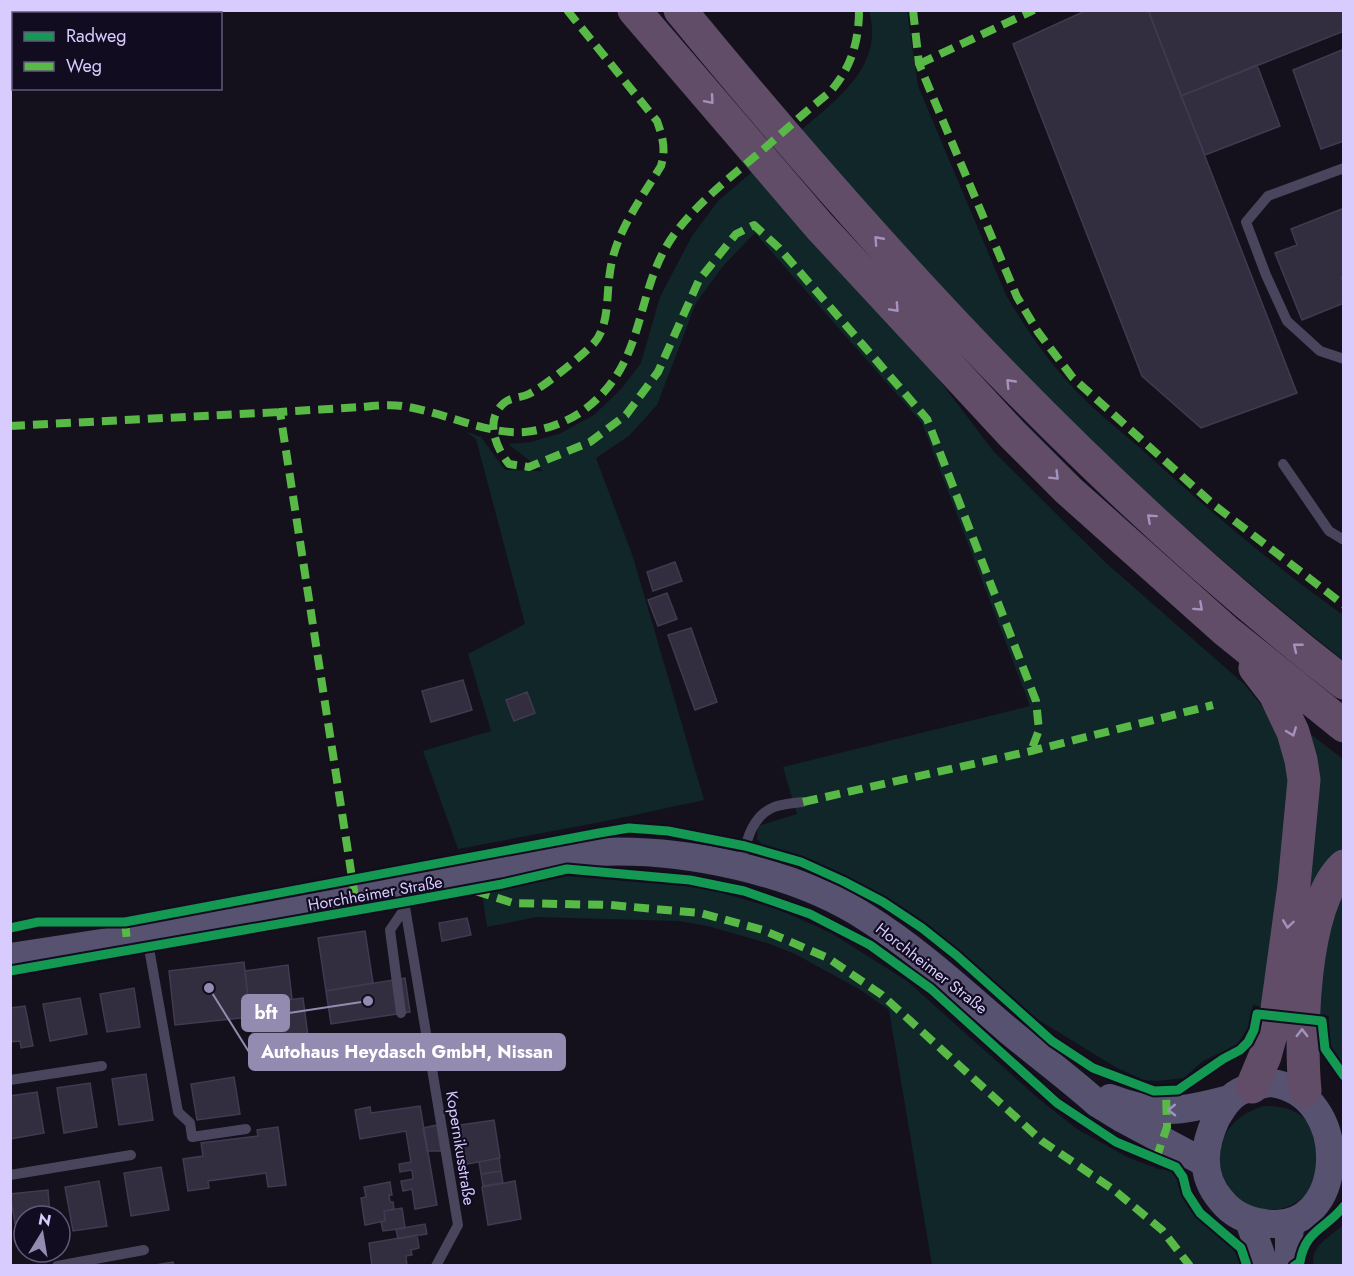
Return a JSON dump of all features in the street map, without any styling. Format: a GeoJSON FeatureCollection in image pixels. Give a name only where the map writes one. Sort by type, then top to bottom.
{"type":"FeatureCollection","features":[{"type":"Feature","properties":{"kind":"highway"},"geometry":{"type":"LineString","coordinates":[[634,10],[820,227],[1068,490],[1226,631],[1344,726]]}},
{"type":"Feature","properties":{"kind":"highway"},"geometry":{"type":"LineString","coordinates":[[680,10],[823,179],[986,358],[1045,418],[1217,579],[1344,683]]}},
{"type":"Feature","properties":{"kind":"highway"},"geometry":{"type":"LineString","coordinates":[[1226,631],[1275,694],[1293,732],[1304,780],[1294,885],[1276,1016],[1265,1056],[1241,1093]]}},
{"type":"Feature","properties":{"kind":"highway"},"geometry":{"type":"LineString","coordinates":[[1305,1091],[1302,1019],[1312,939],[1326,890],[1344,866]]}},
{"type":"Feature","properties":{"kind":"main road","name":"Horchheimer Straße"},"geometry":{"type":"LineString","coordinates":[[10,957],[404,898],[597,852],[627,850],[665,854],[740,867],[804,886],[866,916],[901,940],[1097,1103],[1205,1163]]}},
{"type":"Feature","properties":{"kind":"main road","name":"Horchheimer Straße"},"geometry":{"type":"LineString","coordinates":[[1075,1083],[1134,1107],[1151,1110],[1183,1110],[1241,1093]]}},
{"type":"Feature","properties":{"kind":"main road"},"geometry":{"type":"LineString","coordinates":[[1270,1083],[1288,1085],[1305,1091],[1325,1108],[1339,1125],[1339,1179],[1318,1206],[1291,1222],[1272,1225],[1249,1221],[1232,1212],[1216,1195],[1211,1185],[1205,1163],[1208,1136],[1220,1112],[1241,1093],[1270,1083]]}},
{"type":"Feature","properties":{"kind":"main road"},"geometry":{"type":"LineString","coordinates":[[1249,1221],[1265,1266]]}},
{"type":"Feature","properties":{"kind":"main road"},"geometry":{"type":"LineString","coordinates":[[1289,1266],[1291,1222]]}},
{"type":"Feature","properties":{"kind":"lane"},"geometry":{"type":"LineString","coordinates":[[1344,168],[1268,196],[1246,222],[1266,275],[1287,321],[1320,351],[1344,359]]}},
{"type":"Feature","properties":{"kind":"lane"},"geometry":{"type":"LineString","coordinates":[[1283,464],[1329,531],[1344,540]]}},
{"type":"Feature","properties":{"kind":"lane"},"geometry":{"type":"LineString","coordinates":[[740,867],[753,825],[759,816],[775,807],[803,802]]}},
{"type":"Feature","properties":{"kind":"lane"},"geometry":{"type":"LineString","coordinates":[[401,1013],[390,930],[404,898]]}},
{"type":"Feature","properties":{"kind":"lane","name":"Kopernikusstraße"},"geometry":{"type":"LineString","coordinates":[[404,898],[458,1225],[436,1266]]}},
{"type":"Feature","properties":{"kind":"lane"},"geometry":{"type":"LineString","coordinates":[[147,936],[178,1112],[190,1123],[192,1137],[246,1128]]}},
{"type":"Feature","properties":{"kind":"lane"},"geometry":{"type":"LineString","coordinates":[[338,1051],[428,1039]]}},
{"type":"Feature","properties":{"kind":"lane"},"geometry":{"type":"LineString","coordinates":[[10,1080],[102,1065]]}},
{"type":"Feature","properties":{"kind":"lane"},"geometry":{"type":"LineString","coordinates":[[10,1175],[131,1155]]}},
{"type":"Feature","properties":{"kind":"lane"},"geometry":{"type":"LineString","coordinates":[[57,1266],[144,1250]]}},
{"type":"Feature","properties":{"kind":"green space"},"geometry":{"type":"Polygon","coordinates":[[[869,11],[907,11],[918,86],[1006,295],[1043,351],[1063,377],[1101,415],[1243,538],[1343,615],[1343,660],[1194,535],[1051,403],[960,311],[800,131],[842,94],[864,65],[870,49],[872,31],[869,11]]]}},
{"type":"Feature","properties":{"kind":"green space"},"geometry":{"type":"Polygon","coordinates":[[[752,172],[937,377],[994,452],[1105,562],[1244,684],[1267,712],[1289,763],[1269,1008],[1253,1005],[1249,1026],[1237,1045],[1203,1061],[1184,1078],[1144,1080],[1117,1068],[1037,1019],[930,926],[903,908],[843,875],[809,859],[762,844],[757,839],[758,826],[797,814],[783,767],[1030,706],[922,423],[755,233],[723,266],[696,303],[657,405],[629,436],[596,458],[633,557],[704,800],[458,849],[423,751],[491,731],[468,654],[525,624],[476,439],[465,431],[481,437],[505,470],[543,471],[508,444],[531,442],[561,433],[594,415],[622,388],[641,363],[660,297],[692,236],[718,201],[752,172]]]}},
{"type":"Feature","properties":{"kind":"green space"},"geometry":{"type":"Polygon","coordinates":[[[1309,733],[1343,759],[1344,850],[1309,907],[1309,733]]]}},
{"type":"Feature","properties":{"kind":"green space"},"geometry":{"type":"Polygon","coordinates":[[[568,876],[684,886],[715,891],[775,908],[831,933],[907,981],[1040,1100],[1077,1129],[1127,1157],[1158,1169],[1173,1171],[1200,1221],[1230,1245],[1240,1265],[932,1265],[889,1010],[859,989],[795,954],[767,943],[708,926],[678,921],[537,917],[487,927],[482,894],[568,876]]]}},
{"type":"Feature","properties":{"kind":"green space"},"geometry":{"type":"Polygon","coordinates":[[[1343,883],[1343,1064],[1329,1042],[1329,1016],[1316,1015],[1320,962],[1343,883]]]}},
{"type":"Feature","properties":{"kind":"green space"},"geometry":{"type":"Polygon","coordinates":[[[1264,1106],[1285,1108],[1300,1115],[1306,1120],[1322,1145],[1310,1192],[1287,1207],[1264,1210],[1245,1203],[1230,1190],[1222,1173],[1220,1153],[1226,1134],[1240,1118],[1264,1106]]]}},
{"type":"Feature","properties":{"kind":"green space"},"geometry":{"type":"Polygon","coordinates":[[[1343,1225],[1343,1265],[1314,1265],[1313,1259],[1318,1247],[1343,1225]]]}},
{"type":"Feature","properties":{"kind":"building"},"geometry":{"type":"Polygon","coordinates":[[[1087,10],[1148,10],[1297,393],[1201,428],[1142,376],[1013,44],[1087,10]]]}},
{"type":"Feature","properties":{"kind":"building"},"geometry":{"type":"Polygon","coordinates":[[[1148,10],[1344,10],[1344,31],[1181,96],[1148,10]]]}},
{"type":"Feature","properties":{"kind":"building"},"geometry":{"type":"Polygon","coordinates":[[[1344,49],[1344,141],[1321,149],[1293,70],[1344,49]]]}},
{"type":"Feature","properties":{"kind":"building"},"geometry":{"type":"Polygon","coordinates":[[[1257,65],[1280,126],[1205,155],[1181,96],[1257,65]]]}},
{"type":"Feature","properties":{"kind":"building"},"geometry":{"type":"Polygon","coordinates":[[[1344,208],[1344,277],[1341,278],[1344,283],[1344,303],[1302,320],[1275,253],[1297,245],[1291,229],[1344,208]]]}},
{"type":"Feature","properties":{"kind":"building"},"geometry":{"type":"Polygon","coordinates":[[[675,562],[682,581],[653,591],[647,572],[675,562]]]}},
{"type":"Feature","properties":{"kind":"building"},"geometry":{"type":"Polygon","coordinates":[[[667,593],[677,619],[658,626],[648,600],[667,593]]]}},
{"type":"Feature","properties":{"kind":"building"},"geometry":{"type":"Polygon","coordinates":[[[691,628],[717,702],[695,710],[668,635],[691,628]]]}},
{"type":"Feature","properties":{"kind":"building"},"geometry":{"type":"Polygon","coordinates":[[[463,680],[472,710],[431,722],[422,691],[463,680]]]}},
{"type":"Feature","properties":{"kind":"building"},"geometry":{"type":"Polygon","coordinates":[[[527,692],[535,713],[514,721],[506,700],[527,692]]]}},
{"type":"Feature","properties":{"kind":"building"},"geometry":{"type":"Polygon","coordinates":[[[467,918],[471,935],[442,941],[439,923],[467,918]]]}},
{"type":"Feature","properties":{"kind":"building"},"geometry":{"type":"Polygon","coordinates":[[[365,931],[373,983],[326,991],[318,938],[365,931]]]}},
{"type":"Feature","properties":{"kind":"building"},"geometry":{"type":"Polygon","coordinates":[[[244,962],[250,1017],[175,1025],[169,971],[244,962]]]}},
{"type":"Feature","properties":{"kind":"building"},"geometry":{"type":"Polygon","coordinates":[[[288,965],[292,999],[249,1005],[245,971],[288,965]]]}},
{"type":"Feature","properties":{"kind":"building"},"geometry":{"type":"Polygon","coordinates":[[[405,978],[410,1012],[331,1024],[326,991],[405,978]]]}},
{"type":"Feature","properties":{"kind":"building"},"geometry":{"type":"Polygon","coordinates":[[[134,988],[140,1027],[107,1032],[100,994],[134,988]]]}},
{"type":"Feature","properties":{"kind":"building"},"geometry":{"type":"Polygon","coordinates":[[[80,998],[87,1034],[50,1041],[43,1004],[80,998]]]}},
{"type":"Feature","properties":{"kind":"building"},"geometry":{"type":"Polygon","coordinates":[[[303,998],[311,1059],[256,1066],[249,1005],[303,998]]]}},
{"type":"Feature","properties":{"kind":"building"},"geometry":{"type":"Polygon","coordinates":[[[25,1006],[33,1046],[21,1048],[20,1041],[10,1042],[10,1008],[25,1006]]]}},
{"type":"Feature","properties":{"kind":"building"},"geometry":{"type":"Polygon","coordinates":[[[146,1074],[153,1120],[119,1125],[112,1079],[146,1074]]]}},
{"type":"Feature","properties":{"kind":"building"},"geometry":{"type":"Polygon","coordinates":[[[234,1077],[240,1114],[197,1120],[191,1084],[234,1077]]]}},
{"type":"Feature","properties":{"kind":"building"},"geometry":{"type":"Polygon","coordinates":[[[90,1083],[97,1127],[64,1133],[57,1088],[90,1083]]]}},
{"type":"Feature","properties":{"kind":"building"},"geometry":{"type":"Polygon","coordinates":[[[37,1092],[44,1133],[10,1139],[10,1096],[37,1092]]]}},
{"type":"Feature","properties":{"kind":"building"},"geometry":{"type":"Polygon","coordinates":[[[420,1106],[437,1205],[415,1209],[412,1189],[403,1191],[401,1181],[413,1179],[412,1170],[400,1172],[399,1164],[411,1162],[406,1131],[360,1139],[355,1110],[370,1107],[371,1113],[420,1106]]]}},
{"type":"Feature","properties":{"kind":"building"},"geometry":{"type":"Polygon","coordinates":[[[494,1120],[500,1158],[467,1164],[461,1125],[494,1120]]]}},
{"type":"Feature","properties":{"kind":"building"},"geometry":{"type":"Polygon","coordinates":[[[437,1125],[441,1151],[427,1151],[423,1128],[437,1125]]]}},
{"type":"Feature","properties":{"kind":"building"},"geometry":{"type":"Polygon","coordinates":[[[278,1127],[286,1185],[268,1187],[266,1173],[208,1181],[209,1188],[188,1191],[183,1159],[203,1156],[201,1143],[258,1136],[257,1130],[278,1127]]]}},
{"type":"Feature","properties":{"kind":"building"},"geometry":{"type":"Polygon","coordinates":[[[499,1158],[501,1171],[481,1174],[479,1162],[499,1158]]]}},
{"type":"Feature","properties":{"kind":"building"},"geometry":{"type":"Polygon","coordinates":[[[161,1167],[169,1210],[131,1216],[124,1173],[161,1167]]]}},
{"type":"Feature","properties":{"kind":"building"},"geometry":{"type":"Polygon","coordinates":[[[501,1171],[503,1183],[483,1186],[481,1174],[501,1171]]]}},
{"type":"Feature","properties":{"kind":"building"},"geometry":{"type":"Polygon","coordinates":[[[99,1181],[107,1226],[73,1231],[72,1204],[68,1204],[65,1187],[99,1181]]]}},
{"type":"Feature","properties":{"kind":"building"},"geometry":{"type":"Polygon","coordinates":[[[515,1181],[521,1219],[488,1225],[482,1187],[515,1181]]]}},
{"type":"Feature","properties":{"kind":"building"},"geometry":{"type":"Polygon","coordinates":[[[390,1182],[392,1195],[389,1195],[390,1202],[393,1202],[394,1209],[384,1211],[385,1221],[365,1225],[361,1198],[366,1197],[364,1187],[390,1182]]]}},
{"type":"Feature","properties":{"kind":"building"},"geometry":{"type":"Polygon","coordinates":[[[48,1190],[49,1204],[12,1206],[10,1194],[48,1190]]]}},
{"type":"Feature","properties":{"kind":"building"},"geometry":{"type":"Polygon","coordinates":[[[402,1208],[405,1228],[383,1231],[381,1222],[385,1221],[384,1211],[402,1208]]]}},
{"type":"Feature","properties":{"kind":"building"},"geometry":{"type":"Polygon","coordinates":[[[425,1224],[427,1234],[398,1239],[396,1229],[425,1224]]]}},
{"type":"Feature","properties":{"kind":"building"},"geometry":{"type":"Polygon","coordinates":[[[417,1235],[419,1248],[411,1250],[412,1255],[406,1256],[407,1266],[372,1266],[369,1243],[417,1235]]]}},
{"type":"Feature","properties":{"kind":"building"},"geometry":{"type":"Polygon","coordinates":[[[173,1262],[174,1266],[149,1266],[173,1262]]]}},
{"type":"Feature","properties":{"kind":"marked path"},"geometry":{"type":"LineString","coordinates":[[567,10],[657,121],[664,149],[661,166],[630,217],[617,244],[610,272],[605,319],[599,336],[588,349],[553,378],[529,394],[507,401],[498,410],[493,426],[494,434],[504,457],[509,464],[529,467],[590,442],[626,415],[658,372],[699,280],[736,234],[754,225],[779,248],[927,419],[1036,701],[1039,730],[1031,751]]}},
{"type":"Feature","properties":{"kind":"marked path"},"geometry":{"type":"LineString","coordinates":[[355,897],[280,412],[397,405],[495,430],[525,432],[556,425],[584,410],[605,391],[620,370],[631,347],[652,277],[662,254],[676,232],[715,191],[830,92],[843,74],[852,54],[859,10]]}},
{"type":"Feature","properties":{"kind":"marked path"},"geometry":{"type":"LineString","coordinates":[[913,10],[919,64],[1017,297],[1038,332],[1073,378],[1214,505],[1344,605]]}},
{"type":"Feature","properties":{"kind":"marked path"},"geometry":{"type":"LineString","coordinates":[[919,64],[1034,10]]}},
{"type":"Feature","properties":{"kind":"marked path"},"geometry":{"type":"LineString","coordinates":[[10,426],[280,412]]}},
{"type":"Feature","properties":{"kind":"marked path"},"geometry":{"type":"LineString","coordinates":[[803,802],[1031,751],[1213,705]]}},
{"type":"Feature","properties":{"kind":"marked path"},"geometry":{"type":"LineString","coordinates":[[475,891],[513,903],[610,905],[700,913],[763,930],[828,958],[882,995],[1042,1141],[1114,1190],[1162,1230],[1190,1266]]}},
{"type":"Feature","properties":{"kind":"marked path"},"geometry":{"type":"LineString","coordinates":[[125,922],[128,950]]}},
{"type":"Feature","properties":{"kind":"marked path"},"geometry":{"type":"LineString","coordinates":[[1156,1159],[1167,1127],[1166,1092]]}},
{"type":"Feature","properties":{"kind":"cycle path"},"geometry":{"type":"LineString","coordinates":[[10,928],[38,922],[125,922],[599,833],[629,828],[668,831],[745,846],[801,862],[883,902],[922,928],[956,955],[1052,1041],[1093,1068],[1154,1091],[1178,1090],[1240,1050],[1248,1042],[1254,1030],[1257,1014],[1322,1021],[1325,1049],[1344,1076]]}},
{"type":"Feature","properties":{"kind":"cycle path"},"geometry":{"type":"LineString","coordinates":[[10,971],[404,902],[502,884],[567,869],[690,880],[744,891],[810,914],[870,945],[931,989],[1057,1103],[1116,1142],[1176,1167],[1183,1177],[1187,1193],[1200,1213],[1241,1248],[1247,1266]]}},
{"type":"Feature","properties":{"kind":"cycle path"},"geometry":{"type":"LineString","coordinates":[[1294,1266],[1300,1262],[1306,1243],[1311,1236],[1344,1206]]}},
{"type":"Feature","properties":{"kind":"place","name":"Autohaus Heydasch GmbH, Nissan"},"geometry":{"type":"Point","coordinates":[209,988]}},
{"type":"Feature","properties":{"kind":"place","name":"bft"},"geometry":{"type":"Point","coordinates":[368,1001]}}]}
